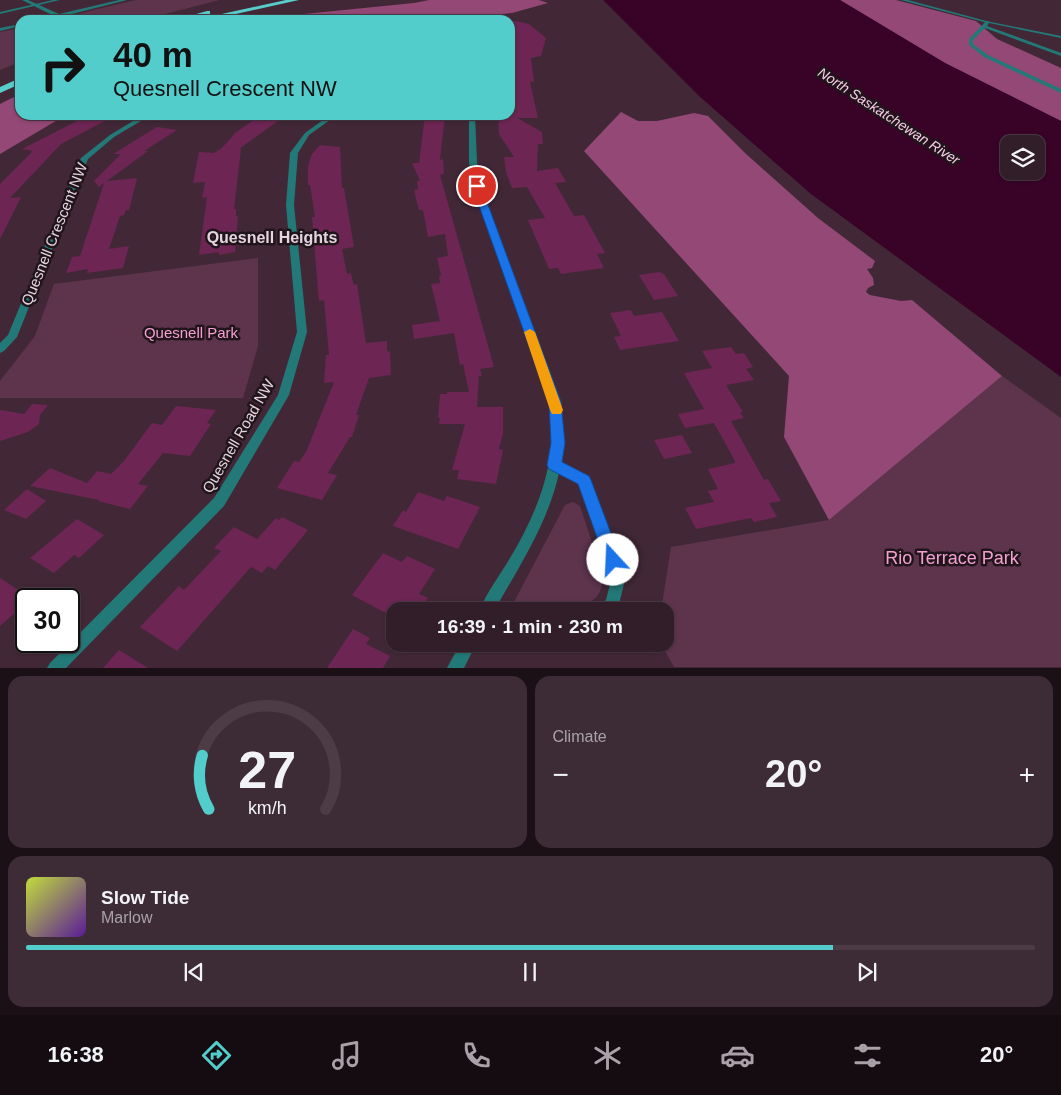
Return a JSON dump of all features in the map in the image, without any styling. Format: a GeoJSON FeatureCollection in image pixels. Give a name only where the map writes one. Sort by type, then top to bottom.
{"type":"FeatureCollection","features":[{"type":"Feature","properties":{"kind":"highway"},"geometry":{"type":"LineString","coordinates":[[202,15],[273,0]]}},
{"type":"Feature","properties":{"kind":"highway"},"geometry":{"type":"LineString","coordinates":[[222,15],[296,0]]}},
{"type":"Feature","properties":{"kind":"highway"},"geometry":{"type":"LineString","coordinates":[[0,82],[15,75]]}},
{"type":"Feature","properties":{"kind":"highway"},"geometry":{"type":"LineString","coordinates":[[0,90],[15,83]]}},
{"type":"Feature","properties":{"kind":"street"},"geometry":{"type":"LineString","coordinates":[[24,0],[57,15]]}},
{"type":"Feature","properties":{"kind":"street"},"geometry":{"type":"LineString","coordinates":[[63,15],[125,0]]}},
{"type":"Feature","properties":{"kind":"street"},"geometry":{"type":"LineString","coordinates":[[903,0],[988,22]]}},
{"type":"Feature","properties":{"kind":"street"},"geometry":{"type":"LineString","coordinates":[[0,30],[15,26]]}},
{"type":"Feature","properties":{"kind":"street","name":"Quesnell Crescent NW"},"geometry":{"type":"LineString","coordinates":[[0,349],[12,336],[86,158],[112,136],[139,120]]}},
{"type":"Feature","properties":{"kind":"street","name":"Quesnell Road NW"},"geometry":{"type":"LineString","coordinates":[[55,668],[219,502],[283,395],[302,332],[290,205],[294,153],[307,134],[327,120]]}},
{"type":"Feature","properties":{"kind":"street"},"geometry":{"type":"LineString","coordinates":[[472,120],[472,162],[477,186],[555,402],[558,443],[550,491],[542,514],[491,602]]}},
{"type":"Feature","properties":{"kind":"street"},"geometry":{"type":"LineString","coordinates":[[554,465],[584,480],[619,576],[612,602]]}},
{"type":"Feature","properties":{"kind":"street"},"geometry":{"type":"LineString","coordinates":[[455,668],[464,652]]}},
{"type":"Feature","properties":{"kind":"lane"},"geometry":{"type":"LineString","coordinates":[[0,13],[58,0]]}},
{"type":"Feature","properties":{"kind":"lane"},"geometry":{"type":"LineString","coordinates":[[1061,37],[988,22],[971,40],[971,44],[976,49],[1061,91]]}},
{"type":"Feature","properties":{"kind":"lane"},"geometry":{"type":"LineString","coordinates":[[984,26],[1061,55]]}},
{"type":"Feature","properties":{"kind":"green space"},"geometry":{"type":"Polygon","coordinates":[[[136,0],[219,0],[161,15],[73,15],[136,0]]]}},
{"type":"Feature","properties":{"kind":"green space"},"geometry":{"type":"Polygon","coordinates":[[[15,29],[15,64],[0,70],[0,32],[15,29]]]}},
{"type":"Feature","properties":{"kind":"green space","name":"Quesnell Park"},"geometry":{"type":"Polygon","coordinates":[[[258,258],[258,346],[243,398],[0,398],[0,381],[35,336],[54,284],[258,258]]]}},
{"type":"Feature","properties":{"kind":"green space","name":"Rio Terrace Park"},"geometry":{"type":"Polygon","coordinates":[[[1002,376],[1061,418],[1061,667],[674,667],[666,652],[674,652],[674,602],[662,602],[671,547],[829,520],[1002,376]]]}},
{"type":"Feature","properties":{"kind":"green space"},"geometry":{"type":"Polygon","coordinates":[[[573,502],[580,506],[602,572],[600,592],[589,602],[515,602],[515,600],[565,505],[573,502]]]}},
{"type":"Feature","properties":{"kind":"shaded area"},"geometry":{"type":"Polygon","coordinates":[[[429,0],[539,0],[548,3],[512,13],[490,15],[293,15],[429,0]]]}},
{"type":"Feature","properties":{"kind":"shaded area"},"geometry":{"type":"Polygon","coordinates":[[[840,0],[896,0],[976,21],[997,39],[1061,68],[1061,121],[945,63],[840,0]]]}},
{"type":"Feature","properties":{"kind":"shaded area"},"geometry":{"type":"Polygon","coordinates":[[[15,96],[15,120],[58,120],[0,154],[0,104],[15,96]]]}},
{"type":"Feature","properties":{"kind":"shaded area"},"geometry":{"type":"Polygon","coordinates":[[[621,112],[638,121],[657,121],[694,113],[708,116],[745,153],[818,218],[875,261],[872,268],[867,269],[873,278],[874,285],[868,288],[866,292],[870,295],[901,301],[912,300],[1002,376],[829,520],[784,437],[789,376],[584,151],[621,112]]]}},
{"type":"Feature","properties":{"kind":"water","name":"North Saskatchewan River"},"geometry":{"type":"Polygon","coordinates":[[[603,0],[840,0],[945,63],[1061,121],[1061,377],[811,194],[699,96],[603,0]]]}},
{"type":"Feature","properties":{"kind":"building"},"geometry":{"type":"Polygon","coordinates":[[[515,21],[529,24],[546,38],[541,56],[531,58],[534,82],[530,82],[538,118],[517,118],[542,132],[543,144],[538,144],[537,171],[558,168],[566,182],[555,183],[574,216],[584,215],[605,253],[597,254],[604,268],[561,274],[558,268],[549,269],[528,220],[545,218],[527,187],[512,188],[506,172],[504,157],[514,157],[499,134],[498,120],[515,120],[515,21]]]}},
{"type":"Feature","properties":{"kind":"building"},"geometry":{"type":"Polygon","coordinates":[[[79,120],[107,120],[61,144],[10,198],[21,197],[0,239],[0,184],[33,151],[22,149],[79,120]]]}},
{"type":"Feature","properties":{"kind":"building"},"geometry":{"type":"Polygon","coordinates":[[[254,120],[279,120],[239,149],[241,149],[234,209],[236,209],[236,216],[238,216],[235,252],[219,255],[219,252],[199,255],[207,197],[202,198],[205,182],[193,183],[199,152],[214,153],[222,148],[235,133],[254,120]]]}},
{"type":"Feature","properties":{"kind":"building"},"geometry":{"type":"Polygon","coordinates":[[[424,120],[444,120],[440,160],[443,159],[444,174],[440,175],[494,367],[480,369],[482,376],[479,376],[477,407],[503,407],[503,433],[499,449],[503,450],[496,484],[457,479],[459,470],[452,470],[465,424],[439,424],[440,394],[447,394],[447,392],[469,392],[463,364],[460,365],[454,333],[414,339],[412,325],[440,321],[431,284],[440,283],[439,276],[441,276],[437,258],[448,256],[445,234],[428,237],[423,210],[419,210],[414,190],[418,189],[417,181],[420,181],[412,163],[419,163],[424,120]]]}},
{"type":"Feature","properties":{"kind":"building"},"geometry":{"type":"Polygon","coordinates":[[[157,127],[177,130],[144,151],[148,151],[107,181],[137,178],[129,210],[126,210],[124,215],[120,216],[109,249],[129,246],[123,268],[87,273],[88,269],[66,273],[72,257],[80,256],[104,183],[99,187],[94,181],[121,154],[113,154],[157,127]]]}},
{"type":"Feature","properties":{"kind":"building"},"geometry":{"type":"Polygon","coordinates":[[[320,145],[340,147],[342,188],[344,188],[354,247],[342,249],[347,274],[351,273],[354,285],[357,284],[366,343],[387,341],[387,352],[390,351],[391,375],[369,378],[356,415],[359,415],[352,437],[350,437],[328,473],[337,475],[322,500],[277,488],[294,461],[299,462],[306,452],[334,382],[324,383],[326,355],[329,355],[324,300],[319,301],[312,217],[315,217],[310,185],[308,185],[308,166],[312,154],[320,145]]]}},
{"type":"Feature","properties":{"kind":"building"},"geometry":{"type":"Polygon","coordinates":[[[660,272],[664,274],[678,296],[654,300],[639,275],[660,272]]]}},
{"type":"Feature","properties":{"kind":"building"},"geometry":{"type":"Polygon","coordinates":[[[631,310],[634,316],[662,312],[679,341],[620,350],[614,337],[621,336],[610,313],[631,310]]]}},
{"type":"Feature","properties":{"kind":"building"},"geometry":{"type":"Polygon","coordinates":[[[731,347],[736,354],[744,353],[753,367],[746,369],[754,380],[726,385],[743,412],[740,412],[744,418],[731,421],[764,480],[768,479],[781,501],[769,503],[777,517],[754,522],[751,518],[696,529],[685,508],[714,502],[708,491],[718,489],[708,469],[735,463],[735,461],[714,423],[685,428],[678,414],[704,409],[684,373],[712,368],[702,351],[731,347]]]}},
{"type":"Feature","properties":{"kind":"building"},"geometry":{"type":"Polygon","coordinates":[[[32,404],[48,405],[40,415],[39,424],[28,432],[0,441],[0,410],[24,414],[32,404]]]}},
{"type":"Feature","properties":{"kind":"building"},"geometry":{"type":"Polygon","coordinates":[[[176,406],[216,410],[207,423],[211,424],[190,456],[163,453],[138,484],[148,486],[130,509],[99,500],[30,486],[50,468],[87,483],[97,471],[111,474],[124,461],[152,423],[162,425],[176,406]]]}},
{"type":"Feature","properties":{"kind":"building"},"geometry":{"type":"Polygon","coordinates":[[[682,435],[692,453],[664,459],[654,440],[682,435]]]}},
{"type":"Feature","properties":{"kind":"building"},"geometry":{"type":"Polygon","coordinates":[[[27,489],[46,501],[26,519],[4,510],[27,489]]]}},
{"type":"Feature","properties":{"kind":"building"},"geometry":{"type":"Polygon","coordinates":[[[418,492],[444,501],[447,496],[480,507],[458,549],[393,526],[403,510],[406,512],[418,492]]]}},
{"type":"Feature","properties":{"kind":"building"},"geometry":{"type":"Polygon","coordinates":[[[282,517],[308,530],[275,570],[268,566],[262,573],[251,567],[177,651],[140,627],[179,586],[184,590],[221,551],[214,548],[234,527],[257,539],[276,518],[279,520],[282,517]]]}},
{"type":"Feature","properties":{"kind":"building"},"geometry":{"type":"Polygon","coordinates":[[[77,519],[104,535],[79,558],[74,555],[54,573],[30,558],[77,519]]]}},
{"type":"Feature","properties":{"kind":"building"},"geometry":{"type":"Polygon","coordinates":[[[383,553],[402,562],[407,556],[435,569],[419,594],[428,598],[425,602],[386,602],[386,613],[352,595],[383,553]]]}},
{"type":"Feature","properties":{"kind":"building"},"geometry":{"type":"Polygon","coordinates":[[[0,578],[15,588],[15,613],[0,626],[0,578]]]}},
{"type":"Feature","properties":{"kind":"building"},"geometry":{"type":"Polygon","coordinates":[[[353,629],[370,638],[366,644],[390,656],[383,668],[327,668],[353,629]]]}},
{"type":"Feature","properties":{"kind":"building"},"geometry":{"type":"Polygon","coordinates":[[[119,650],[148,668],[103,668],[119,650]]]}},
{"type":"Feature","properties":{"kind":"slow traffic"},"geometry":{"type":"LineString","coordinates":[[530,332],[555,402],[556,410]]}},
{"type":"Feature","properties":{"kind":"district","name":"Quesnell Heights"},"geometry":{"type":"Point","coordinates":[272,237]}},
{"type":"Feature","properties":{"kind":"route"},"geometry":{"type":"LineString","coordinates":[[477,186],[555,402],[558,422],[558,443],[554,465],[584,480],[613,560]]}}]}
